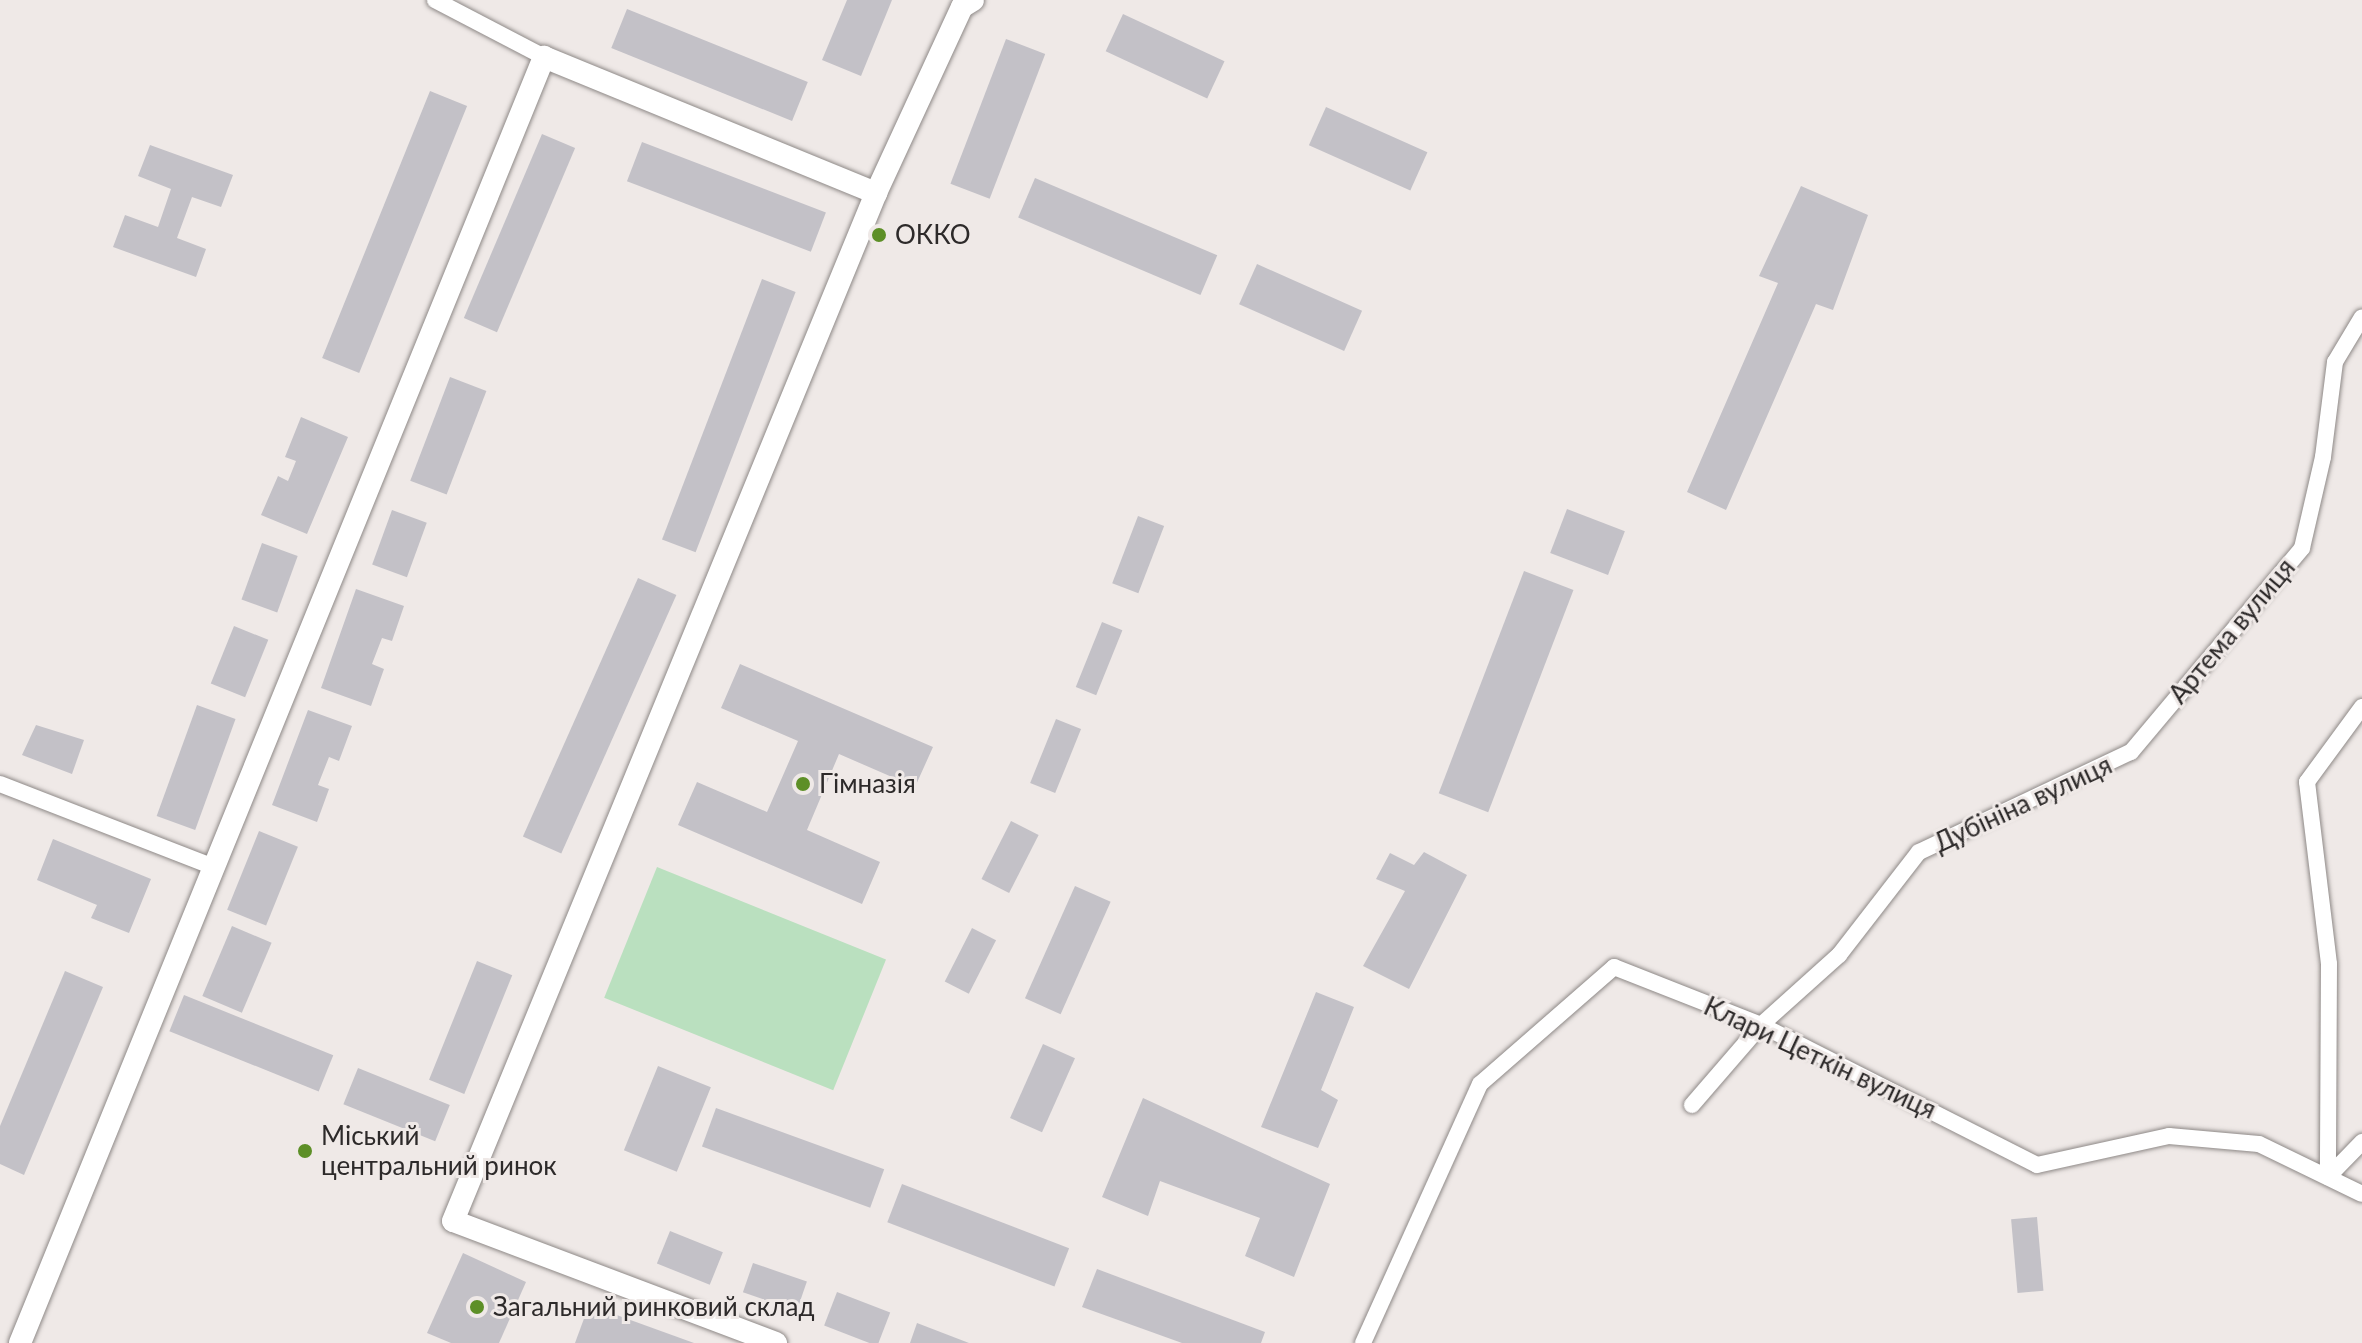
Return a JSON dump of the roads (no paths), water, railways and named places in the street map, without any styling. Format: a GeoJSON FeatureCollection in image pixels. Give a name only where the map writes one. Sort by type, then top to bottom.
{"type":"FeatureCollection","features":[{"type":"Feature","properties":{"kind":"street"},"geometry":{"type":"LineString","coordinates":[[435,0],[544,57],[876,193]]}},
{"type":"Feature","properties":{"kind":"street"},"geometry":{"type":"LineString","coordinates":[[776,1343],[453,1221],[876,193],[962,7],[973,0]]}},
{"type":"Feature","properties":{"kind":"street"},"geometry":{"type":"LineString","coordinates":[[20,1343],[544,57]]}},
{"type":"Feature","properties":{"kind":"street","name":"Артема вулиця"},"geometry":{"type":"LineString","coordinates":[[2131,752],[2302,548],[2323,457],[2335,362],[2362,317]]}},
{"type":"Feature","properties":{"kind":"street"},"geometry":{"type":"LineString","coordinates":[[2328,1177],[2329,964],[2307,782],[2362,707]]}},
{"type":"Feature","properties":{"kind":"street","name":"Дубініна вулиця"},"geometry":{"type":"LineString","coordinates":[[1692,1105],[1761,1025],[1839,955],[1919,852],[2131,752]]}},
{"type":"Feature","properties":{"kind":"street"},"geometry":{"type":"LineString","coordinates":[[0,784],[214,867]]}},
{"type":"Feature","properties":{"kind":"street","name":"Клари Цеткін вулиця"},"geometry":{"type":"LineString","coordinates":[[1365,1339],[1480,1084],[1614,967],[1761,1025],[2037,1165],[2169,1136],[2259,1144],[2362,1194]]}},
{"type":"Feature","properties":{"kind":"street"},"geometry":{"type":"LineString","coordinates":[[2328,1177],[2362,1142]]}},
{"type":"Feature","properties":{"kind":"place","name":"ОККО"},"geometry":{"type":"Point","coordinates":[879,235]}},
{"type":"Feature","properties":{"kind":"place","name":"Гімназія"},"geometry":{"type":"Point","coordinates":[803,784]}},
{"type":"Feature","properties":{"kind":"place","name":"Міський центральний ринок"},"geometry":{"type":"Point","coordinates":[305,1151]}},
{"type":"Feature","properties":{"kind":"place","name":"Загальний ринковий склад"},"geometry":{"type":"Point","coordinates":[477,1307]}}]}
